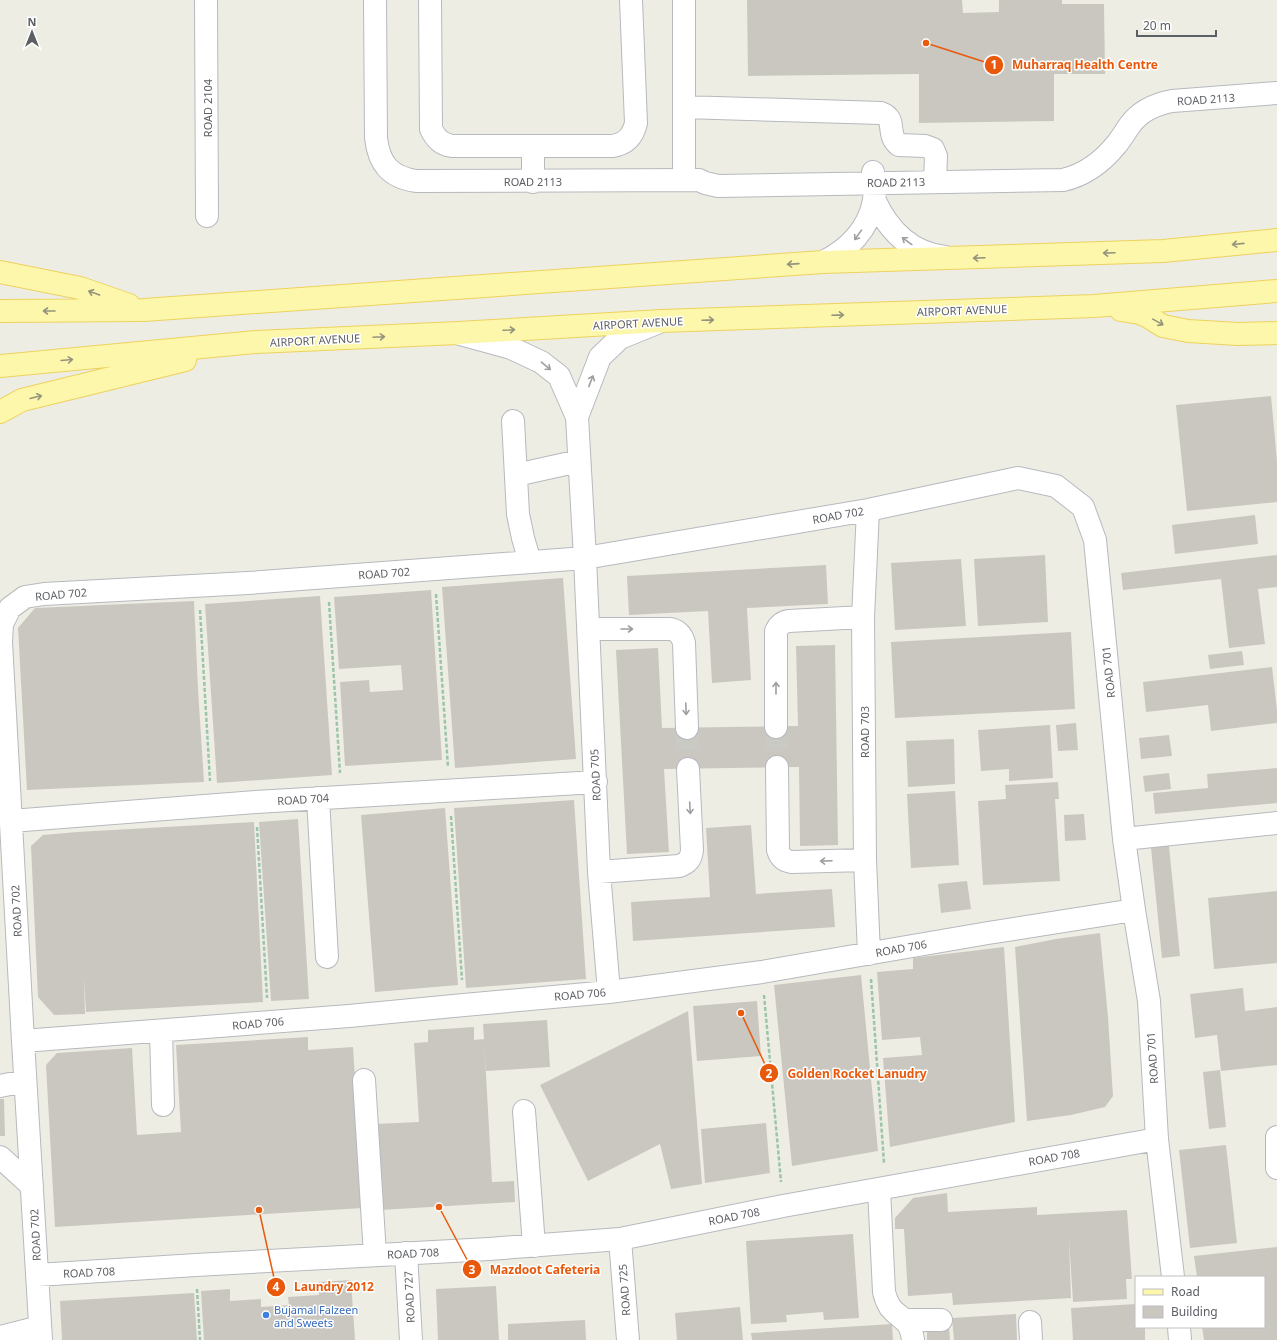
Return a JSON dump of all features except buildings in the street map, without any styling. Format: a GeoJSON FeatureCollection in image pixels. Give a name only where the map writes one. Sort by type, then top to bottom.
{"type":"FeatureCollection","features":[{"type":"Feature","properties":{"kind":"main road"},"geometry":{"type":"LineString","coordinates":[[0,311],[144,310],[823,262],[1163,252],[1277,240]]}},
{"type":"Feature","properties":{"kind":"main road"},"geometry":{"type":"LineString","coordinates":[[0,272],[80,288],[144,310]]}},
{"type":"Feature","properties":{"kind":"main road","name":"AIRPORT AVENUE"},"geometry":{"type":"LineString","coordinates":[[0,366],[256,342],[458,333],[661,321],[1094,306],[1277,290]]}},
{"type":"Feature","properties":{"kind":"main road"},"geometry":{"type":"LineString","coordinates":[[1094,306],[1140,313],[1163,326],[1188,331],[1238,334],[1277,334]]}},
{"type":"Feature","properties":{"kind":"main road"},"geometry":{"type":"LineString","coordinates":[[0,412],[22,400],[256,342]]}},
{"type":"Feature","properties":{"kind":"street","name":"ROAD 2104"},"geometry":{"type":"LineString","coordinates":[[206,0],[207,216]]}},
{"type":"Feature","properties":{"kind":"street","name":"ROAD 2113"},"geometry":{"type":"LineString","coordinates":[[375,0],[377,149],[387,168],[395,175],[416,181],[533,182],[692,180],[718,174],[874,185],[936,176],[1063,180],[1082,174],[1091,169],[1116,145],[1131,123],[1149,108],[1160,103],[1277,94]]}},
{"type":"Feature","properties":{"kind":"street"},"geometry":{"type":"LineString","coordinates":[[430,0],[431,129],[434,136],[439,141],[452,146],[612,146],[619,145],[626,141],[631,136],[636,123],[631,0]]}},
{"type":"Feature","properties":{"kind":"street"},"geometry":{"type":"LineString","coordinates":[[684,0],[684,107],[692,180]]}},
{"type":"Feature","properties":{"kind":"street"},"geometry":{"type":"LineString","coordinates":[[684,107],[881,113],[887,116],[890,120],[891,135],[899,145],[925,146],[933,149],[936,156],[936,176]]}},
{"type":"Feature","properties":{"kind":"street"},"geometry":{"type":"LineString","coordinates":[[533,146],[533,182]]}},
{"type":"Feature","properties":{"kind":"street","name":"ROAD 2113"},"geometry":{"type":"LineString","coordinates":[[874,185],[882,216],[892,230],[906,242],[921,251],[938,256],[956,258]]}},
{"type":"Feature","properties":{"kind":"street","name":"ROAD 2113"},"geometry":{"type":"LineString","coordinates":[[823,262],[847,248],[857,238],[868,220],[874,185]]}},
{"type":"Feature","properties":{"kind":"street"},"geometry":{"type":"LineString","coordinates":[[577,418],[600,357],[620,338],[661,321]]}},
{"type":"Feature","properties":{"kind":"street"},"geometry":{"type":"LineString","coordinates":[[458,333],[511,348],[541,362],[559,376],[577,418],[585,558]]}},
{"type":"Feature","properties":{"kind":"street"},"geometry":{"type":"LineString","coordinates":[[513,421],[518,514],[530,562]]}},
{"type":"Feature","properties":{"kind":"street"},"geometry":{"type":"LineString","coordinates":[[516,475],[579,461]]}},
{"type":"Feature","properties":{"kind":"street","name":"ROAD 702"},"geometry":{"type":"LineString","coordinates":[[41,1334],[23,1041],[7,874],[11,821],[1,642],[2,624],[10,608],[26,597],[44,594],[199,585],[585,558],[868,510],[1018,478],[1056,486],[1083,508]]}},
{"type":"Feature","properties":{"kind":"street","name":"ROAD 701"},"geometry":{"type":"LineString","coordinates":[[1083,508],[1095,540],[1124,840],[1148,1001],[1157,1139],[1173,1276]]}},
{"type":"Feature","properties":{"kind":"street","name":"ROAD 703"},"geometry":{"type":"LineString","coordinates":[[868,510],[863,617],[864,860],[869,954]]}},
{"type":"Feature","properties":{"kind":"street","name":"ROAD 705"},"geometry":{"type":"LineString","coordinates":[[585,558],[599,872],[609,992]]}},
{"type":"Feature","properties":{"kind":"street"},"geometry":{"type":"LineString","coordinates":[[776,727],[776,631],[779,626],[783,622],[789,621],[863,617]]}},
{"type":"Feature","properties":{"kind":"street"},"geometry":{"type":"LineString","coordinates":[[588,629],[671,629],[680,634],[684,643],[687,728]]}},
{"type":"Feature","properties":{"kind":"street"},"geometry":{"type":"LineString","coordinates":[[777,767],[778,850],[782,858],[786,861],[792,862],[864,860]]}},
{"type":"Feature","properties":{"kind":"street"},"geometry":{"type":"LineString","coordinates":[[599,872],[679,866],[689,860],[692,850],[688,769]]}},
{"type":"Feature","properties":{"kind":"street","name":"ROAD 704"},"geometry":{"type":"LineString","coordinates":[[11,821],[256,802],[596,782]]}},
{"type":"Feature","properties":{"kind":"street"},"geometry":{"type":"LineString","coordinates":[[318,798],[327,957]]}},
{"type":"Feature","properties":{"kind":"street"},"geometry":{"type":"LineString","coordinates":[[1124,840],[1277,823]]}},
{"type":"Feature","properties":{"kind":"street","name":"ROAD 706"},"geometry":{"type":"LineString","coordinates":[[23,1041],[349,1016],[609,992],[762,972],[988,932],[1134,910]]}},
{"type":"Feature","properties":{"kind":"street"},"geometry":{"type":"LineString","coordinates":[[161,1031],[163,1105]]}},
{"type":"Feature","properties":{"kind":"street"},"geometry":{"type":"LineString","coordinates":[[364,1080],[375,1255]]}},
{"type":"Feature","properties":{"kind":"street"},"geometry":{"type":"LineString","coordinates":[[0,1086],[25,1081]]}},
{"type":"Feature","properties":{"kind":"street"},"geometry":{"type":"LineString","coordinates":[[524,1111],[534,1246]]}},
{"type":"Feature","properties":{"kind":"street"},"geometry":{"type":"LineString","coordinates":[[1277,1137],[1277,1168]]}},
{"type":"Feature","properties":{"kind":"street","name":"ROAD 708"},"geometry":{"type":"LineString","coordinates":[[37,1275],[534,1246],[620,1239],[783,1206],[1157,1139]]}},
{"type":"Feature","properties":{"kind":"street"},"geometry":{"type":"LineString","coordinates":[[0,1157],[32,1186]]}},
{"type":"Feature","properties":{"kind":"street"},"geometry":{"type":"LineString","coordinates":[[883,1188],[884,1292],[891,1308],[905,1320],[910,1328],[913,1340]]}},
{"type":"Feature","properties":{"kind":"street","name":"ROAD 725"},"geometry":{"type":"LineString","coordinates":[[620,1239],[628,1340]]}},
{"type":"Feature","properties":{"kind":"street","name":"ROAD 727"},"geometry":{"type":"LineString","coordinates":[[406,1253],[411,1340]]}},
{"type":"Feature","properties":{"kind":"street"},"geometry":{"type":"LineString","coordinates":[[905,1320],[941,1320]]}},
{"type":"Feature","properties":{"kind":"street"},"geometry":{"type":"LineString","coordinates":[[1179,1328],[1180,1340]]}},
{"type":"Feature","properties":{"kind":"street"},"geometry":{"type":"LineString","coordinates":[[0,1337],[41,1334]]}},
{"type":"Feature","properties":{"kind":"path"},"geometry":{"type":"LineString","coordinates":[[328,576],[340,797]]}},
{"type":"Feature","properties":{"kind":"path"},"geometry":{"type":"LineString","coordinates":[[199,585],[211,805]]}},
{"type":"Feature","properties":{"kind":"path"},"geometry":{"type":"LineString","coordinates":[[256,802],[269,1022]]}},
{"type":"Feature","properties":{"kind":"path"},"geometry":{"type":"LineString","coordinates":[[869,954],[883,1188]]}},
{"type":"Feature","properties":{"kind":"path"},"geometry":{"type":"LineString","coordinates":[[762,972],[783,1206]]}},
{"type":"Feature","properties":{"kind":"path"},"geometry":{"type":"LineString","coordinates":[[196,1265],[200,1340]]}},
{"type":"Feature","properties":{"kind":"tunnel"},"geometry":{"type":"LineString","coordinates":[[776,727],[777,767]]}},
{"type":"Feature","properties":{"kind":"tunnel"},"geometry":{"type":"LineString","coordinates":[[687,728],[688,769]]}},
{"type":"Feature","properties":{"kind":"place","name":"Muharraq Health Centre"},"geometry":{"type":"Point","coordinates":[926,43]}},
{"type":"Feature","properties":{"kind":"place","name":"Golden Rocket Lanudry"},"geometry":{"type":"Point","coordinates":[741,1013]}},
{"type":"Feature","properties":{"kind":"place","name":"Mazdoot Cafeteria"},"geometry":{"type":"Point","coordinates":[439,1207]}},
{"type":"Feature","properties":{"kind":"place","name":"Laundry 2012"},"geometry":{"type":"Point","coordinates":[259,1210]}},
{"type":"Feature","properties":{"kind":"place","name":"Bujamal Falzeen and Sweets"},"geometry":{"type":"Point","coordinates":[266,1315]}}]}
